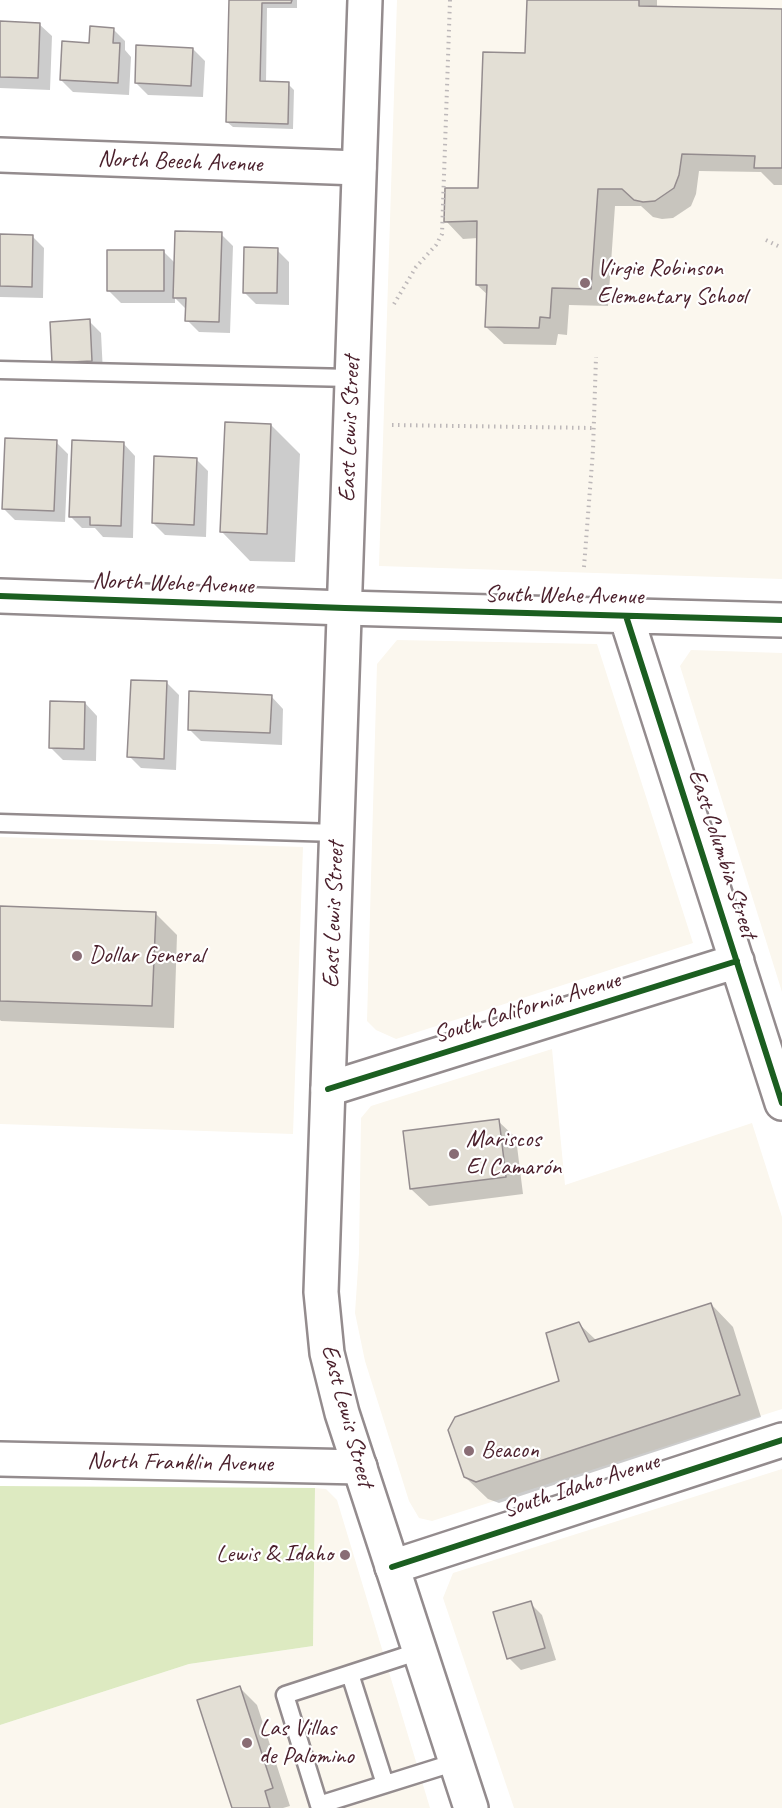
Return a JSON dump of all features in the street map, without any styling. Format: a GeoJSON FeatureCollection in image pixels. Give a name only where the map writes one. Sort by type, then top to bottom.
{"type":"FeatureCollection","features":[{"type":"Feature","properties":{"kind":"street","name":"East Lewis Street"},"geometry":{"type":"LineString","coordinates":[[365,0],[321,1292],[333,1378],[471,1808]]}},
{"type":"Feature","properties":{"kind":"street","name":"North Beech Avenue"},"geometry":{"type":"LineString","coordinates":[[0,155],[359,168]]}},
{"type":"Feature","properties":{"kind":"street","name":"North Wehe Avenue"},"geometry":{"type":"LineString","coordinates":[[0,596],[345,609]]}},
{"type":"Feature","properties":{"kind":"street","name":"South Wehe Avenue"},"geometry":{"type":"LineString","coordinates":[[345,609],[782,620]]}},
{"type":"Feature","properties":{"kind":"street","name":"East Columbia Street"},"geometry":{"type":"LineString","coordinates":[[626,616],[782,1102]]}},
{"type":"Feature","properties":{"kind":"street","name":"South California Avenue"},"geometry":{"type":"LineString","coordinates":[[328,1089],[737,961]]}},
{"type":"Feature","properties":{"kind":"street","name":"South Idaho Avenue"},"geometry":{"type":"LineString","coordinates":[[392,1567],[782,1440]]}},
{"type":"Feature","properties":{"kind":"street","name":"North Franklin Avenue"},"geometry":{"type":"LineString","coordinates":[[0,1459],[360,1467]]}},
{"type":"Feature","properties":{"kind":"lane"},"geometry":{"type":"LineString","coordinates":[[0,370],[351,378]]}},
{"type":"Feature","properties":{"kind":"lane"},"geometry":{"type":"LineString","coordinates":[[0,823],[337,833]]}},
{"type":"Feature","properties":{"kind":"lane"},"geometry":{"type":"LineString","coordinates":[[420,1651],[285,1695],[319,1805],[456,1762]]}},
{"type":"Feature","properties":{"kind":"lane"},"geometry":{"type":"LineString","coordinates":[[350,1674],[385,1784]]}},
{"type":"Feature","properties":{"kind":"path"},"geometry":{"type":"LineString","coordinates":[[394,304],[416,267],[436,245],[442,234],[450,0]]}},
{"type":"Feature","properties":{"kind":"path"},"geometry":{"type":"LineString","coordinates":[[766,240],[782,248]]}},
{"type":"Feature","properties":{"kind":"path"},"geometry":{"type":"LineString","coordinates":[[584,567],[596,357]]}},
{"type":"Feature","properties":{"kind":"path"},"geometry":{"type":"LineString","coordinates":[[392,425],[593,428]]}},
{"type":"Feature","properties":{"kind":"shaded area","name":"Virgie Robinson Elementary School"},"geometry":{"type":"Polygon","coordinates":[[[397,0],[782,0],[782,579],[379,566],[397,0]]]}},
{"type":"Feature","properties":{"kind":"shaded area"},"geometry":{"type":"Polygon","coordinates":[[[397,640],[597,644],[693,943],[396,1039],[376,1030],[367,1021],[377,664],[397,640]]]}},
{"type":"Feature","properties":{"kind":"shaded area"},"geometry":{"type":"Polygon","coordinates":[[[691,650],[782,653],[782,992],[680,666],[691,650]]]}},
{"type":"Feature","properties":{"kind":"shaded area"},"geometry":{"type":"Polygon","coordinates":[[[0,837],[303,847],[293,1134],[0,1124],[0,837]]]}},
{"type":"Feature","properties":{"kind":"shaded area"},"geometry":{"type":"Polygon","coordinates":[[[552,1049],[565,1185],[752,1123],[782,1217],[782,1409],[432,1521],[419,1518],[409,1501],[365,1361],[355,1313],[359,1253],[361,1118],[371,1106],[552,1049]]]}},
{"type":"Feature","properties":{"kind":"shaded area"},"geometry":{"type":"Polygon","coordinates":[[[782,1469],[782,1808],[514,1808],[443,1598],[453,1573],[782,1469]]]}},
{"type":"Feature","properties":{"kind":"shaded area"},"geometry":{"type":"Polygon","coordinates":[[[315,1488],[326,1489],[337,1500],[430,1808],[0,1808],[0,1725],[189,1664],[313,1646],[315,1488]]]}},
{"type":"Feature","properties":{"kind":"green space"},"geometry":{"type":"Polygon","coordinates":[[[0,1486],[315,1488],[313,1646],[189,1664],[0,1725],[0,1486]]]}},
{"type":"Feature","properties":{"kind":"building"},"geometry":{"type":"Polygon","coordinates":[[[229,0],[292,0],[291,3],[262,3],[260,81],[289,82],[288,124],[226,122],[229,0]]]}},
{"type":"Feature","properties":{"kind":"building"},"geometry":{"type":"Polygon","coordinates":[[[527,0],[639,0],[639,6],[782,9],[782,168],[754,168],[755,156],[682,154],[679,175],[674,188],[655,201],[634,200],[622,189],[598,189],[591,289],[552,288],[550,318],[540,317],[539,328],[485,327],[487,285],[476,285],[477,221],[444,222],[445,188],[478,188],[483,52],[525,53],[527,0]]]}},
{"type":"Feature","properties":{"kind":"building"},"geometry":{"type":"Polygon","coordinates":[[[0,21],[40,23],[38,78],[0,77],[0,21]]]}},
{"type":"Feature","properties":{"kind":"building"},"geometry":{"type":"Polygon","coordinates":[[[90,26],[114,28],[113,43],[120,43],[118,83],[60,80],[62,41],[89,43],[90,26]]]}},
{"type":"Feature","properties":{"kind":"building"},"geometry":{"type":"Polygon","coordinates":[[[136,45],[193,48],[191,86],[135,83],[136,45]]]}},
{"type":"Feature","properties":{"kind":"building"},"geometry":{"type":"Polygon","coordinates":[[[175,231],[222,232],[219,322],[185,321],[186,298],[173,298],[175,231]]]}},
{"type":"Feature","properties":{"kind":"building"},"geometry":{"type":"Polygon","coordinates":[[[0,234],[33,235],[32,287],[0,286],[0,234]]]}},
{"type":"Feature","properties":{"kind":"building"},"geometry":{"type":"Polygon","coordinates":[[[244,247],[278,248],[277,293],[243,293],[244,247]]]}},
{"type":"Feature","properties":{"kind":"building"},"geometry":{"type":"Polygon","coordinates":[[[107,250],[164,250],[164,291],[107,291],[107,250]]]}},
{"type":"Feature","properties":{"kind":"building"},"geometry":{"type":"Polygon","coordinates":[[[90,319],[92,361],[52,363],[50,322],[90,319]]]}},
{"type":"Feature","properties":{"kind":"building"},"geometry":{"type":"Polygon","coordinates":[[[225,422],[271,424],[267,534],[220,532],[225,422]]]}},
{"type":"Feature","properties":{"kind":"building"},"geometry":{"type":"Polygon","coordinates":[[[5,438],[57,440],[54,511],[2,509],[5,438]]]}},
{"type":"Feature","properties":{"kind":"building"},"geometry":{"type":"Polygon","coordinates":[[[72,440],[124,442],[121,526],[90,525],[90,517],[69,517],[72,440]]]}},
{"type":"Feature","properties":{"kind":"building"},"geometry":{"type":"Polygon","coordinates":[[[154,456],[197,458],[194,525],[152,523],[154,456]]]}},
{"type":"Feature","properties":{"kind":"building"},"geometry":{"type":"Polygon","coordinates":[[[131,680],[167,681],[164,759],[127,757],[131,680]]]}},
{"type":"Feature","properties":{"kind":"building"},"geometry":{"type":"Polygon","coordinates":[[[189,691],[272,695],[270,733],[188,730],[189,691]]]}},
{"type":"Feature","properties":{"kind":"building"},"geometry":{"type":"Polygon","coordinates":[[[50,701],[85,702],[84,749],[49,748],[50,701]]]}},
{"type":"Feature","properties":{"kind":"building","name":"Dollar General"},"geometry":{"type":"Polygon","coordinates":[[[0,906],[156,912],[152,1006],[0,1001],[0,906]]]}},
{"type":"Feature","properties":{"kind":"building","name":"Mariscos El Camarón"},"geometry":{"type":"Polygon","coordinates":[[[499,1119],[506,1177],[410,1189],[403,1131],[499,1119]]]}},
{"type":"Feature","properties":{"kind":"building"},"geometry":{"type":"Polygon","coordinates":[[[711,1303],[740,1395],[476,1482],[464,1477],[448,1430],[455,1417],[559,1381],[546,1333],[579,1322],[589,1342],[711,1303]]]}},
{"type":"Feature","properties":{"kind":"building"},"geometry":{"type":"Polygon","coordinates":[[[531,1601],[545,1648],[507,1659],[493,1612],[531,1601]]]}},
{"type":"Feature","properties":{"kind":"building"},"geometry":{"type":"Polygon","coordinates":[[[240,1686],[273,1788],[265,1791],[270,1808],[232,1808],[197,1700],[240,1686]]]}},
{"type":"Feature","properties":{"kind":"cycle path"},"geometry":{"type":"LineString","coordinates":[[0,596],[782,620]]}},
{"type":"Feature","properties":{"kind":"cycle path"},"geometry":{"type":"LineString","coordinates":[[626,616],[782,1103]]}},
{"type":"Feature","properties":{"kind":"cycle path"},"geometry":{"type":"LineString","coordinates":[[328,1089],[737,961]]}},
{"type":"Feature","properties":{"kind":"cycle path"},"geometry":{"type":"LineString","coordinates":[[392,1567],[782,1440]]}},
{"type":"Feature","properties":{"kind":"place","name":"Virgie Robinson Elementary School"},"geometry":{"type":"Point","coordinates":[585,283]}},
{"type":"Feature","properties":{"kind":"place","name":"Dollar General"},"geometry":{"type":"Point","coordinates":[77,956]}},
{"type":"Feature","properties":{"kind":"place","name":"Mariscos El Camarón"},"geometry":{"type":"Point","coordinates":[454,1154]}},
{"type":"Feature","properties":{"kind":"place","name":"Beacon"},"geometry":{"type":"Point","coordinates":[469,1451]}},
{"type":"Feature","properties":{"kind":"place","name":"Lewis & Idaho"},"geometry":{"type":"Point","coordinates":[345,1555]}},
{"type":"Feature","properties":{"kind":"place","name":"Las Villas de Palomino"},"geometry":{"type":"Point","coordinates":[247,1743]}}]}
